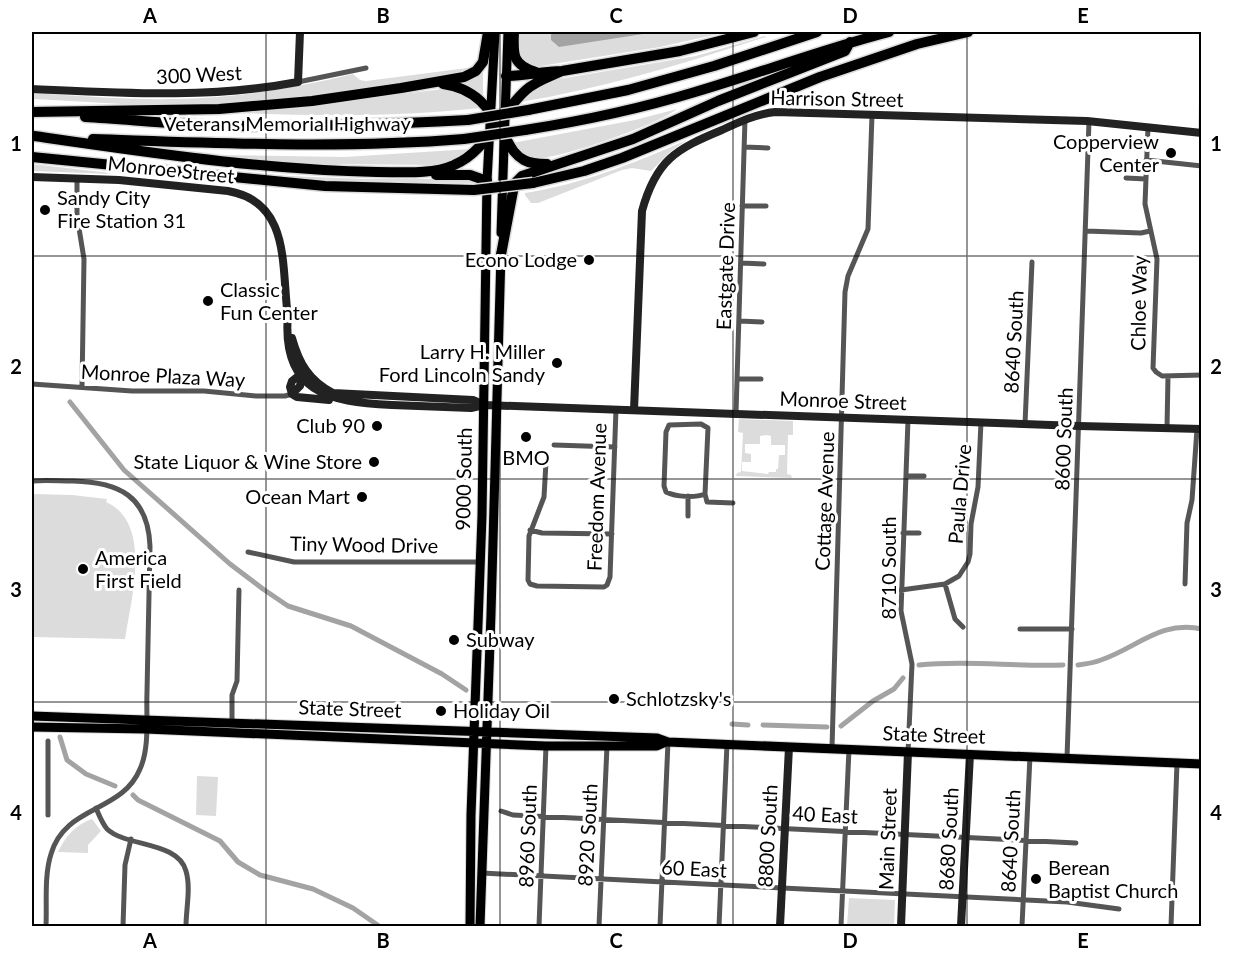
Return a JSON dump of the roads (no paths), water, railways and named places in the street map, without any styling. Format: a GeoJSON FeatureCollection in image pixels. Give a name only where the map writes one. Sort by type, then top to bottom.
{"type":"FeatureCollection","features":[{"type":"Feature","properties":{"kind":"highway"},"geometry":{"type":"LineString","coordinates":[[32,113],[230,108],[312,101],[464,77],[476,71],[483,62],[489,32]]}},
{"type":"Feature","properties":{"kind":"highway"},"geometry":{"type":"LineString","coordinates":[[514,32],[516,60],[522,67],[536,73]]}},
{"type":"Feature","properties":{"kind":"highway"},"geometry":{"type":"LineString","coordinates":[[507,76],[562,71],[680,51],[754,32]]}},
{"type":"Feature","properties":{"kind":"highway","name":"Veterans Memorial Highway"},"geometry":{"type":"LineString","coordinates":[[32,113],[233,126],[360,126],[468,120],[628,90],[714,66],[817,32]]}},
{"type":"Feature","properties":{"kind":"highway","name":"Veterans Memorial Highway"},"geometry":{"type":"LineString","coordinates":[[32,136],[329,146],[464,139],[604,116],[672,99],[850,42],[889,32]]}},
{"type":"Feature","properties":{"kind":"highway"},"geometry":{"type":"LineString","coordinates":[[32,157],[325,186],[474,190],[533,183],[622,158],[820,76],[940,38],[968,32]]}},
{"type":"Feature","properties":{"kind":"highway"},"geometry":{"type":"LineString","coordinates":[[750,88],[784,81],[926,38],[940,38]]}},
{"type":"Feature","properties":{"kind":"highway"},"geometry":{"type":"LineString","coordinates":[[501,260],[516,182],[525,174],[633,139],[750,88],[845,51],[850,42]]}},
{"type":"Feature","properties":{"kind":"highway"},"geometry":{"type":"LineString","coordinates":[[412,172],[447,168],[457,164],[479,148],[505,113],[532,86],[562,71]]}},
{"type":"Feature","properties":{"kind":"highway"},"geometry":{"type":"LineString","coordinates":[[401,88],[443,84],[470,92],[491,113],[512,151],[525,160],[552,165]]}},
{"type":"Feature","properties":{"kind":"highway"},"geometry":{"type":"LineString","coordinates":[[32,136],[282,167],[470,175],[487,181]]}},
{"type":"Feature","properties":{"kind":"main road","name":"9000 South"},"geometry":{"type":"LineString","coordinates":[[470,927],[484,405],[487,181],[495,32]]}},
{"type":"Feature","properties":{"kind":"main road","name":"9000 South"},"geometry":{"type":"LineString","coordinates":[[480,927],[508,32]]}},
{"type":"Feature","properties":{"kind":"main road","name":"State Street"},"geometry":{"type":"LineString","coordinates":[[32,716],[546,747],[657,746],[667,742]]}},
{"type":"Feature","properties":{"kind":"main road","name":"State Street"},"geometry":{"type":"LineString","coordinates":[[32,727],[232,723],[657,738],[667,742],[1202,764]]}},
{"type":"Feature","properties":{"kind":"main road"},"geometry":{"type":"LineString","coordinates":[[470,898],[476,902],[475,927]]}},
{"type":"Feature","properties":{"kind":"street"},"geometry":{"type":"LineString","coordinates":[[298,82],[300,32]]}},
{"type":"Feature","properties":{"kind":"street","name":"300 West"},"geometry":{"type":"LineString","coordinates":[[32,89],[186,94],[248,90],[366,68]]}},
{"type":"Feature","properties":{"kind":"street","name":"Harrison Street"},"geometry":{"type":"LineString","coordinates":[[634,410],[640,227],[646,196],[659,171],[676,152],[697,140],[745,119],[775,112],[1089,121],[1202,133]]}},
{"type":"Feature","properties":{"kind":"street","name":"Cottage Avenue"},"geometry":{"type":"LineString","coordinates":[[832,748],[846,284],[868,230],[872,115]]}},
{"type":"Feature","properties":{"kind":"street","name":"Eastgate Drive"},"geometry":{"type":"LineString","coordinates":[[736,413],[745,119]]}},
{"type":"Feature","properties":{"kind":"street","name":"8600 South"},"geometry":{"type":"LineString","coordinates":[[1067,758],[1089,121]]}},
{"type":"Feature","properties":{"kind":"street","name":"Chloe Way"},"geometry":{"type":"LineString","coordinates":[[1148,127],[1146,214],[1157,259],[1154,361],[1155,372],[1168,376]]}},
{"type":"Feature","properties":{"kind":"street"},"geometry":{"type":"LineString","coordinates":[[744,147],[768,148]]}},
{"type":"Feature","properties":{"kind":"street"},"geometry":{"type":"LineString","coordinates":[[1146,160],[1202,166]]}},
{"type":"Feature","properties":{"kind":"street","name":"Monroe Street"},"geometry":{"type":"LineString","coordinates":[[32,177],[141,182],[228,191],[254,200],[271,216],[278,232],[292,339],[303,366],[315,382],[333,393],[473,400],[484,405]]}},
{"type":"Feature","properties":{"kind":"street"},"geometry":{"type":"LineString","coordinates":[[77,178],[77,216],[84,259],[82,387]]}},
{"type":"Feature","properties":{"kind":"street"},"geometry":{"type":"LineString","coordinates":[[1126,178],[1146,179]]}},
{"type":"Feature","properties":{"kind":"street"},"geometry":{"type":"LineString","coordinates":[[742,206],[766,206]]}},
{"type":"Feature","properties":{"kind":"street"},"geometry":{"type":"LineString","coordinates":[[1086,231],[1141,233],[1150,231]]}},
{"type":"Feature","properties":{"kind":"street","name":"8640 South"},"geometry":{"type":"LineString","coordinates":[[1025,424],[1032,262]]}},
{"type":"Feature","properties":{"kind":"street"},"geometry":{"type":"LineString","coordinates":[[741,263],[764,264]]}},
{"type":"Feature","properties":{"kind":"street","name":"Monroe Street"},"geometry":{"type":"LineString","coordinates":[[288,314],[290,350],[303,377],[321,393],[334,399],[354,403],[471,408],[497,405],[1199,429]]}},
{"type":"Feature","properties":{"kind":"street"},"geometry":{"type":"LineString","coordinates":[[739,321],[762,322]]}},
{"type":"Feature","properties":{"kind":"street"},"geometry":{"type":"LineString","coordinates":[[1167,428],[1168,376],[1202,375]]}},
{"type":"Feature","properties":{"kind":"street"},"geometry":{"type":"LineString","coordinates":[[333,393],[303,377],[300,386],[292,394],[297,397],[354,403]]}},
{"type":"Feature","properties":{"kind":"street"},"geometry":{"type":"LineString","coordinates":[[737,379],[760,379]]}},
{"type":"Feature","properties":{"kind":"street","name":"Monroe Plaza Way"},"geometry":{"type":"LineString","coordinates":[[32,384],[132,391],[204,391],[256,396],[292,394]]}},
{"type":"Feature","properties":{"kind":"street","name":"Freedom Avenue"},"geometry":{"type":"LineString","coordinates":[[530,530],[527,576],[530,584],[601,588],[607,585],[610,577],[616,409]]}},
{"type":"Feature","properties":{"kind":"street"},"geometry":{"type":"LineString","coordinates":[[686,411],[687,423]]}},
{"type":"Feature","properties":{"kind":"street","name":"8710 South"},"geometry":{"type":"LineString","coordinates":[[908,420],[901,590],[903,626],[912,664],[908,752]]}},
{"type":"Feature","properties":{"kind":"street","name":"Paula Drive"},"geometry":{"type":"LineString","coordinates":[[945,584],[959,576],[970,554],[971,524],[978,487],[981,422]]}},
{"type":"Feature","properties":{"kind":"street"},"geometry":{"type":"LineString","coordinates":[[705,494],[688,496],[666,492],[664,486],[667,428],[673,424],[701,424],[708,428],[705,494],[707,502],[733,503]]}},
{"type":"Feature","properties":{"kind":"street"},"geometry":{"type":"LineString","coordinates":[[1185,584],[1187,524],[1192,500],[1199,429]]}},
{"type":"Feature","properties":{"kind":"street"},"geometry":{"type":"LineString","coordinates":[[554,445],[615,447]]}},
{"type":"Feature","properties":{"kind":"street"},"geometry":{"type":"LineString","coordinates":[[546,462],[544,497],[530,530],[612,534]]}},
{"type":"Feature","properties":{"kind":"street"},"geometry":{"type":"LineString","coordinates":[[906,476],[924,476]]}},
{"type":"Feature","properties":{"kind":"street"},"geometry":{"type":"LineString","coordinates":[[32,481],[87,481],[109,485],[128,493],[144,513],[150,546],[146,724],[142,762],[136,778],[125,791],[71,822],[53,846],[48,870],[46,927]]}},
{"type":"Feature","properties":{"kind":"street"},"geometry":{"type":"LineString","coordinates":[[688,496],[688,516]]}},
{"type":"Feature","properties":{"kind":"street"},"geometry":{"type":"LineString","coordinates":[[903,533],[919,533]]}},
{"type":"Feature","properties":{"kind":"street","name":"Tiny Wood Drive"},"geometry":{"type":"LineString","coordinates":[[248,552],[294,562],[480,562]]}},
{"type":"Feature","properties":{"kind":"street"},"geometry":{"type":"LineString","coordinates":[[901,590],[945,584],[956,619],[963,627]]}},
{"type":"Feature","properties":{"kind":"street"},"geometry":{"type":"LineString","coordinates":[[232,723],[232,695],[237,681],[239,590]]}},
{"type":"Feature","properties":{"kind":"street"},"geometry":{"type":"LineString","coordinates":[[1020,629],[1072,629]]}},
{"type":"Feature","properties":{"kind":"street"},"geometry":{"type":"LineString","coordinates":[[48,741],[48,815]]}},
{"type":"Feature","properties":{"kind":"street"},"geometry":{"type":"LineString","coordinates":[[660,927],[667,742]]}},
{"type":"Feature","properties":{"kind":"street"},"geometry":{"type":"LineString","coordinates":[[719,927],[727,744]]}},
{"type":"Feature","properties":{"kind":"street","name":"8920 South"},"geometry":{"type":"LineString","coordinates":[[599,927],[607,746]]}},
{"type":"Feature","properties":{"kind":"street","name":"8960 South"},"geometry":{"type":"LineString","coordinates":[[539,927],[546,747]]}},
{"type":"Feature","properties":{"kind":"street","name":"8800 South"},"geometry":{"type":"LineString","coordinates":[[780,927],[789,747]]}},
{"type":"Feature","properties":{"kind":"street"},"geometry":{"type":"LineString","coordinates":[[841,927],[849,749]]}},
{"type":"Feature","properties":{"kind":"street","name":"Main Street"},"geometry":{"type":"LineString","coordinates":[[901,927],[908,752]]}},
{"type":"Feature","properties":{"kind":"street","name":"8680 South"},"geometry":{"type":"LineString","coordinates":[[961,927],[970,754]]}},
{"type":"Feature","properties":{"kind":"street","name":"8640 South"},"geometry":{"type":"LineString","coordinates":[[1022,927],[1030,756]]}},
{"type":"Feature","properties":{"kind":"street"},"geometry":{"type":"LineString","coordinates":[[1171,927],[1178,763]]}},
{"type":"Feature","properties":{"kind":"street"},"geometry":{"type":"LineString","coordinates":[[96,808],[109,831],[173,854],[183,863],[187,880],[186,927]]}},
{"type":"Feature","properties":{"kind":"street","name":"40 East"},"geometry":{"type":"LineString","coordinates":[[501,811],[513,815],[1076,843]]}},
{"type":"Feature","properties":{"kind":"street"},"geometry":{"type":"LineString","coordinates":[[123,927],[125,865],[131,839]]}},
{"type":"Feature","properties":{"kind":"street","name":"60 East"},"geometry":{"type":"LineString","coordinates":[[482,873],[1023,900],[1119,909]]}},
{"type":"Feature","properties":{"kind":"waterway"},"geometry":{"type":"LineString","coordinates":[[70,402],[124,470],[230,564],[263,589],[288,606],[351,626],[442,674],[466,690]]}},
{"type":"Feature","properties":{"kind":"waterway"},"geometry":{"type":"LineString","coordinates":[[1078,665],[1096,662],[1174,628],[1202,629]]}},
{"type":"Feature","properties":{"kind":"waterway"},"geometry":{"type":"LineString","coordinates":[[919,665],[955,663],[1063,665]]}},
{"type":"Feature","properties":{"kind":"waterway"},"geometry":{"type":"LineString","coordinates":[[841,726],[873,701],[894,689],[903,678]]}},
{"type":"Feature","properties":{"kind":"waterway"},"geometry":{"type":"LineString","coordinates":[[732,724],[748,725]]}},
{"type":"Feature","properties":{"kind":"waterway"},"geometry":{"type":"LineString","coordinates":[[763,725],[827,727]]}},
{"type":"Feature","properties":{"kind":"waterway"},"geometry":{"type":"LineString","coordinates":[[60,737],[67,760],[86,774],[115,786]]}},
{"type":"Feature","properties":{"kind":"waterway"},"geometry":{"type":"LineString","coordinates":[[133,795],[138,800],[220,841],[238,862],[260,875],[313,889],[353,908],[379,926]]}},
{"type":"Feature","properties":{"kind":"place","name":"Copperview Center"},"geometry":{"type":"Point","coordinates":[1171,153]}},
{"type":"Feature","properties":{"kind":"place","name":"Sandy City Fire Station 31"},"geometry":{"type":"Point","coordinates":[45,210]}},
{"type":"Feature","properties":{"kind":"place","name":"Econo Lodge"},"geometry":{"type":"Point","coordinates":[589,260]}},
{"type":"Feature","properties":{"kind":"place","name":"Classic Fun Center"},"geometry":{"type":"Point","coordinates":[208,301]}},
{"type":"Feature","properties":{"kind":"place","name":"Larry H. Miller Ford Lincoln Sandy"},"geometry":{"type":"Point","coordinates":[557,363]}},
{"type":"Feature","properties":{"kind":"place","name":"Club 90"},"geometry":{"type":"Point","coordinates":[377,426]}},
{"type":"Feature","properties":{"kind":"place","name":"BMO"},"geometry":{"type":"Point","coordinates":[526,437]}},
{"type":"Feature","properties":{"kind":"place","name":"State Liquor & Wine Store"},"geometry":{"type":"Point","coordinates":[374,462]}},
{"type":"Feature","properties":{"kind":"place","name":"Ocean Mart"},"geometry":{"type":"Point","coordinates":[362,497]}},
{"type":"Feature","properties":{"kind":"place","name":"America First Field"},"geometry":{"type":"Point","coordinates":[83,569]}},
{"type":"Feature","properties":{"kind":"place","name":"Subway"},"geometry":{"type":"Point","coordinates":[454,640]}},
{"type":"Feature","properties":{"kind":"place","name":"Schlotzsky's"},"geometry":{"type":"Point","coordinates":[614,699]}},
{"type":"Feature","properties":{"kind":"place","name":"Holiday Oil"},"geometry":{"type":"Point","coordinates":[441,711]}},
{"type":"Feature","properties":{"kind":"place","name":"Berean Baptist Church"},"geometry":{"type":"Point","coordinates":[1036,879]}}]}
